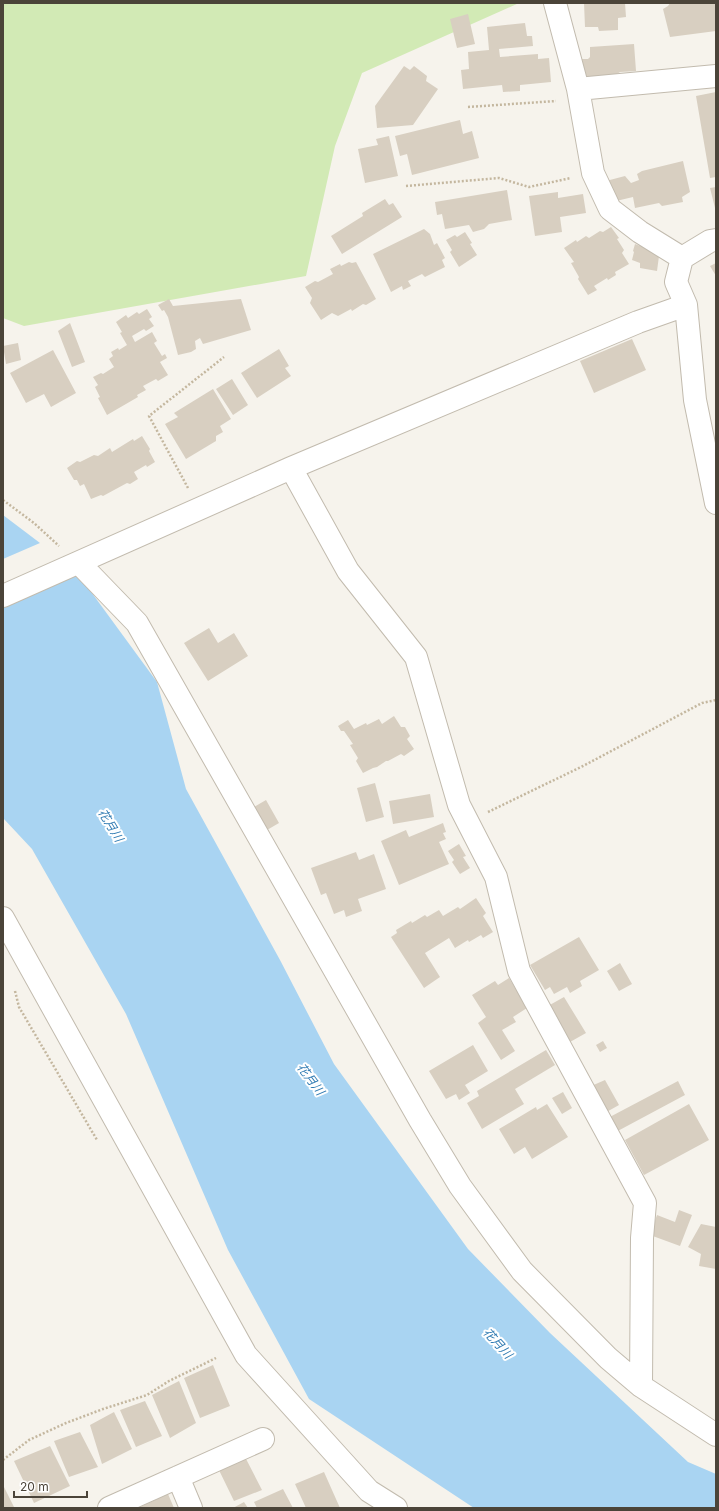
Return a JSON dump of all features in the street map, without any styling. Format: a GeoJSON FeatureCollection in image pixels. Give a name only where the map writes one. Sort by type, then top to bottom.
{"type":"FeatureCollection","features":[{"type":"Feature","properties":{"kind":"street"},"geometry":{"type":"LineString","coordinates":[[555,3],[579,94],[593,173],[610,209],[640,232],[682,258]]}},
{"type":"Feature","properties":{"kind":"street"},"geometry":{"type":"LineString","coordinates":[[579,94],[716,76]]}},
{"type":"Feature","properties":{"kind":"street"},"geometry":{"type":"LineString","coordinates":[[716,240],[710,241],[682,258],[676,282],[686,305],[695,400],[716,503]]}},
{"type":"Feature","properties":{"kind":"street"},"geometry":{"type":"LineString","coordinates":[[3,596],[291,468],[638,322],[686,305]]}},
{"type":"Feature","properties":{"kind":"street"},"geometry":{"type":"LineString","coordinates":[[291,468],[348,571],[416,657],[459,805],[496,877],[519,971],[645,1203],[642,1238],[642,1386]]}},
{"type":"Feature","properties":{"kind":"street"},"geometry":{"type":"LineString","coordinates":[[79,563],[137,623],[420,1120],[460,1186],[522,1271],[608,1358],[642,1386],[716,1435]]}},
{"type":"Feature","properties":{"kind":"street"},"geometry":{"type":"LineString","coordinates":[[3,918],[246,1354],[369,1491],[396,1508]]}},
{"type":"Feature","properties":{"kind":"street"},"geometry":{"type":"LineString","coordinates":[[109,1508],[263,1439]]}},
{"type":"Feature","properties":{"kind":"street"},"geometry":{"type":"LineString","coordinates":[[178,1477],[191,1508]]}},
{"type":"Feature","properties":{"kind":"path"},"geometry":{"type":"LineString","coordinates":[[468,107],[579,94]]}},
{"type":"Feature","properties":{"kind":"path"},"geometry":{"type":"LineString","coordinates":[[406,186],[499,178],[529,187],[593,173]]}},
{"type":"Feature","properties":{"kind":"path"},"geometry":{"type":"LineString","coordinates":[[199,509],[149,416],[224,357]]}},
{"type":"Feature","properties":{"kind":"path"},"geometry":{"type":"LineString","coordinates":[[3,500],[34,523],[79,563]]}},
{"type":"Feature","properties":{"kind":"path"},"geometry":{"type":"LineString","coordinates":[[468,822],[583,766],[702,703],[716,700]]}},
{"type":"Feature","properties":{"kind":"path"},"geometry":{"type":"LineString","coordinates":[[3,1460],[29,1440],[66,1423],[103,1409],[148,1395],[169,1381],[216,1358]]}},
{"type":"Feature","properties":{"kind":"green space"},"geometry":{"type":"Polygon","coordinates":[[[3,3],[519,3],[362,73],[335,146],[306,276],[24,326],[3,318],[3,3]]]}},
{"type":"Feature","properties":{"kind":"water"},"geometry":{"type":"Polygon","coordinates":[[[3,515],[40,543],[3,559],[3,515]]]}},
{"type":"Feature","properties":{"kind":"water","name":"花月川"},"geometry":{"type":"Polygon","coordinates":[[[78,574],[157,682],[186,789],[280,960],[334,1064],[468,1249],[550,1333],[688,1462],[716,1474],[716,1508],[474,1508],[309,1399],[228,1250],[126,1014],[32,849],[3,818],[3,606],[78,574]]]}},
{"type":"Feature","properties":{"kind":"building"},"geometry":{"type":"Polygon","coordinates":[[[584,3],[625,3],[626,17],[618,18],[618,30],[599,31],[598,27],[585,27],[584,3]]]}},
{"type":"Feature","properties":{"kind":"building"},"geometry":{"type":"Polygon","coordinates":[[[670,3],[716,3],[716,31],[670,37],[663,9],[670,3]]]}},
{"type":"Feature","properties":{"kind":"building"},"geometry":{"type":"Polygon","coordinates":[[[468,14],[475,44],[457,48],[450,19],[468,14]]]}},
{"type":"Feature","properties":{"kind":"building"},"geometry":{"type":"Polygon","coordinates":[[[525,23],[527,36],[532,36],[533,46],[499,49],[500,57],[538,54],[538,59],[549,58],[551,82],[520,85],[520,91],[503,92],[502,85],[463,89],[461,70],[469,69],[468,52],[489,50],[487,27],[525,23]]]}},
{"type":"Feature","properties":{"kind":"building"},"geometry":{"type":"Polygon","coordinates":[[[634,44],[636,71],[620,72],[617,74],[619,79],[584,82],[582,59],[588,59],[590,57],[590,47],[634,44]]]}},
{"type":"Feature","properties":{"kind":"building"},"geometry":{"type":"Polygon","coordinates":[[[404,66],[410,70],[414,66],[427,76],[426,81],[438,89],[413,125],[377,128],[375,106],[404,66]]]}},
{"type":"Feature","properties":{"kind":"building"},"geometry":{"type":"Polygon","coordinates":[[[716,92],[716,177],[710,178],[696,96],[716,92]]]}},
{"type":"Feature","properties":{"kind":"building"},"geometry":{"type":"Polygon","coordinates":[[[460,120],[463,134],[472,131],[479,158],[412,175],[407,154],[400,156],[395,136],[460,120]]]}},
{"type":"Feature","properties":{"kind":"building"},"geometry":{"type":"Polygon","coordinates":[[[389,136],[398,176],[365,183],[358,149],[378,145],[376,139],[389,136]]]}},
{"type":"Feature","properties":{"kind":"building"},"geometry":{"type":"Polygon","coordinates":[[[683,161],[690,192],[682,197],[683,202],[662,206],[659,203],[635,208],[633,197],[612,202],[606,181],[625,176],[631,183],[639,180],[637,174],[642,171],[683,161]]]}},
{"type":"Feature","properties":{"kind":"building"},"geometry":{"type":"Polygon","coordinates":[[[716,187],[716,208],[715,208],[710,188],[716,187]]]}},
{"type":"Feature","properties":{"kind":"building"},"geometry":{"type":"Polygon","coordinates":[[[507,190],[512,220],[489,224],[484,229],[473,232],[469,225],[445,229],[442,214],[437,215],[435,202],[507,190]]]}},
{"type":"Feature","properties":{"kind":"building"},"geometry":{"type":"Polygon","coordinates":[[[558,192],[558,198],[583,194],[586,213],[560,217],[562,232],[535,236],[529,196],[558,192]]]}},
{"type":"Feature","properties":{"kind":"building"},"geometry":{"type":"Polygon","coordinates":[[[385,199],[389,205],[393,203],[402,217],[342,254],[331,236],[363,216],[362,213],[385,199]]]}},
{"type":"Feature","properties":{"kind":"building"},"geometry":{"type":"Polygon","coordinates":[[[611,227],[619,238],[617,239],[624,250],[622,253],[629,264],[615,272],[616,275],[608,280],[607,278],[594,286],[597,290],[588,295],[578,279],[579,277],[571,263],[574,262],[564,248],[576,240],[577,242],[586,236],[589,238],[600,231],[603,232],[611,227]]]}},
{"type":"Feature","properties":{"kind":"building"},"geometry":{"type":"Polygon","coordinates":[[[424,229],[430,234],[434,245],[437,243],[445,258],[442,260],[445,267],[425,277],[422,274],[408,281],[411,286],[403,290],[402,286],[391,292],[373,254],[424,229]]]}},
{"type":"Feature","properties":{"kind":"building"},"geometry":{"type":"Polygon","coordinates":[[[465,232],[477,255],[459,267],[450,252],[452,250],[446,240],[455,235],[457,237],[465,232]]]}},
{"type":"Feature","properties":{"kind":"building"},"geometry":{"type":"Polygon","coordinates":[[[635,244],[658,253],[657,271],[640,268],[640,263],[632,260],[635,244]]]}},
{"type":"Feature","properties":{"kind":"building"},"geometry":{"type":"Polygon","coordinates":[[[349,262],[356,262],[376,299],[366,305],[363,304],[352,311],[351,309],[338,316],[332,313],[321,320],[310,303],[312,298],[305,287],[315,281],[318,282],[333,274],[330,269],[340,264],[341,266],[349,262]]]}},
{"type":"Feature","properties":{"kind":"building"},"geometry":{"type":"Polygon","coordinates":[[[716,263],[716,276],[710,266],[716,263]]]}},
{"type":"Feature","properties":{"kind":"building"},"geometry":{"type":"Polygon","coordinates":[[[169,299],[173,306],[241,299],[251,330],[203,344],[200,338],[195,341],[196,349],[191,352],[178,355],[168,317],[164,310],[162,311],[158,305],[169,299]]]}},
{"type":"Feature","properties":{"kind":"building"},"geometry":{"type":"Polygon","coordinates":[[[147,309],[152,317],[149,319],[154,326],[146,331],[144,329],[132,336],[135,342],[152,332],[157,341],[154,343],[162,356],[165,354],[167,358],[160,362],[168,375],[158,381],[156,379],[143,386],[146,390],[137,395],[138,397],[107,415],[98,398],[100,397],[95,387],[98,385],[93,377],[101,373],[103,374],[114,367],[109,359],[113,356],[111,352],[118,348],[119,350],[127,345],[116,322],[126,315],[128,318],[137,312],[139,314],[147,309]]]}},
{"type":"Feature","properties":{"kind":"building"},"geometry":{"type":"Polygon","coordinates":[[[70,323],[85,362],[72,367],[58,331],[70,323]]]}},
{"type":"Feature","properties":{"kind":"building"},"geometry":{"type":"Polygon","coordinates":[[[632,339],[646,370],[594,393],[580,361],[632,339]]]}},
{"type":"Feature","properties":{"kind":"building"},"geometry":{"type":"Polygon","coordinates":[[[18,343],[21,360],[6,364],[3,346],[18,343]]]}},
{"type":"Feature","properties":{"kind":"building"},"geometry":{"type":"Polygon","coordinates":[[[279,349],[289,366],[285,368],[291,376],[257,398],[241,373],[279,349]]]}},
{"type":"Feature","properties":{"kind":"building"},"geometry":{"type":"Polygon","coordinates":[[[53,350],[76,393],[51,407],[44,394],[26,403],[10,373],[53,350]]]}},
{"type":"Feature","properties":{"kind":"building"},"geometry":{"type":"Polygon","coordinates":[[[232,379],[248,405],[233,415],[216,389],[232,379]]]}},
{"type":"Feature","properties":{"kind":"building"},"geometry":{"type":"Polygon","coordinates":[[[213,389],[231,419],[220,426],[223,432],[216,436],[216,441],[186,459],[165,424],[178,417],[174,413],[213,389]]]}},
{"type":"Feature","properties":{"kind":"building"},"geometry":{"type":"Polygon","coordinates":[[[142,436],[150,449],[149,451],[155,462],[134,472],[138,479],[130,484],[127,483],[103,496],[101,495],[91,499],[84,484],[80,486],[77,480],[74,480],[67,468],[77,461],[80,462],[94,455],[98,456],[110,448],[112,452],[133,439],[134,441],[142,436]]]}},
{"type":"Feature","properties":{"kind":"building"},"geometry":{"type":"Polygon","coordinates":[[[209,628],[218,643],[234,633],[248,656],[208,681],[184,643],[209,628]]]}},
{"type":"Feature","properties":{"kind":"building"},"geometry":{"type":"Polygon","coordinates":[[[394,716],[401,727],[405,727],[410,736],[407,739],[414,749],[404,756],[401,754],[363,773],[356,761],[358,758],[350,745],[353,744],[344,731],[341,731],[338,726],[348,720],[354,729],[379,719],[382,724],[394,716]]]}},
{"type":"Feature","properties":{"kind":"building"},"geometry":{"type":"Polygon","coordinates":[[[375,783],[384,817],[366,822],[357,788],[375,783]]]}},
{"type":"Feature","properties":{"kind":"building"},"geometry":{"type":"Polygon","coordinates":[[[430,794],[434,817],[393,824],[389,801],[430,794]]]}},
{"type":"Feature","properties":{"kind":"building"},"geometry":{"type":"Polygon","coordinates":[[[266,800],[279,823],[267,830],[254,807],[266,800]]]}},
{"type":"Feature","properties":{"kind":"building"},"geometry":{"type":"Polygon","coordinates":[[[443,823],[446,832],[443,833],[446,839],[439,842],[449,864],[399,885],[381,841],[406,830],[409,837],[443,823]]]}},
{"type":"Feature","properties":{"kind":"building"},"geometry":{"type":"Polygon","coordinates":[[[459,844],[466,856],[463,857],[470,868],[460,874],[452,862],[454,860],[448,851],[459,844]]]}},
{"type":"Feature","properties":{"kind":"building"},"geometry":{"type":"Polygon","coordinates":[[[356,852],[359,860],[374,854],[386,889],[358,899],[362,911],[346,917],[344,910],[334,914],[326,893],[321,895],[311,868],[356,852]]]}},
{"type":"Feature","properties":{"kind":"building"},"geometry":{"type":"Polygon","coordinates":[[[476,898],[486,913],[483,916],[493,932],[483,938],[481,935],[469,942],[468,940],[455,948],[449,938],[425,953],[440,977],[424,988],[391,937],[397,933],[396,930],[411,921],[412,923],[425,915],[427,917],[439,910],[443,916],[458,907],[460,909],[476,898]]]}},
{"type":"Feature","properties":{"kind":"building"},"geometry":{"type":"Polygon","coordinates":[[[579,937],[599,970],[580,981],[582,986],[570,993],[567,987],[554,994],[550,987],[545,990],[530,965],[579,937]]]}},
{"type":"Feature","properties":{"kind":"building"},"geometry":{"type":"Polygon","coordinates":[[[620,963],[632,984],[619,991],[607,971],[620,963]]]}},
{"type":"Feature","properties":{"kind":"building"},"geometry":{"type":"Polygon","coordinates":[[[509,978],[527,1008],[513,1017],[516,1022],[502,1030],[515,1051],[501,1060],[478,1023],[486,1017],[472,995],[495,981],[498,985],[509,978]]]}},
{"type":"Feature","properties":{"kind":"building"},"geometry":{"type":"Polygon","coordinates":[[[564,997],[586,1033],[570,1042],[548,1006],[564,997]]]}},
{"type":"Feature","properties":{"kind":"building"},"geometry":{"type":"Polygon","coordinates":[[[603,1041],[607,1048],[600,1052],[596,1045],[603,1041]]]}},
{"type":"Feature","properties":{"kind":"building"},"geometry":{"type":"Polygon","coordinates":[[[473,1045],[488,1071],[465,1085],[470,1093],[459,1100],[456,1094],[446,1099],[429,1071],[473,1045]]]}},
{"type":"Feature","properties":{"kind":"building"},"geometry":{"type":"Polygon","coordinates":[[[546,1050],[555,1065],[515,1089],[524,1104],[482,1129],[467,1103],[479,1096],[477,1091],[546,1050]]]}},
{"type":"Feature","properties":{"kind":"building"},"geometry":{"type":"Polygon","coordinates":[[[605,1080],[619,1105],[603,1114],[589,1087],[605,1080]]]}},
{"type":"Feature","properties":{"kind":"building"},"geometry":{"type":"Polygon","coordinates":[[[678,1081],[685,1095],[614,1133],[606,1119],[678,1081]]]}},
{"type":"Feature","properties":{"kind":"building"},"geometry":{"type":"Polygon","coordinates":[[[563,1092],[572,1108],[562,1114],[552,1098],[563,1092]]]}},
{"type":"Feature","properties":{"kind":"building"},"geometry":{"type":"Polygon","coordinates":[[[547,1104],[568,1137],[532,1159],[525,1147],[514,1154],[499,1129],[536,1107],[537,1110],[547,1104]]]}},
{"type":"Feature","properties":{"kind":"building"},"geometry":{"type":"Polygon","coordinates":[[[689,1104],[709,1140],[644,1175],[625,1140],[689,1104]]]}},
{"type":"Feature","properties":{"kind":"building"},"geometry":{"type":"Polygon","coordinates":[[[679,1210],[692,1215],[680,1246],[650,1235],[657,1215],[675,1222],[679,1210]]]}},
{"type":"Feature","properties":{"kind":"building"},"geometry":{"type":"Polygon","coordinates":[[[701,1224],[716,1227],[716,1269],[699,1266],[701,1254],[688,1247],[701,1224]]]}},
{"type":"Feature","properties":{"kind":"building"},"geometry":{"type":"Polygon","coordinates":[[[213,1365],[230,1406],[200,1418],[184,1378],[213,1365]]]}},
{"type":"Feature","properties":{"kind":"building"},"geometry":{"type":"Polygon","coordinates":[[[179,1381],[196,1423],[170,1438],[152,1395],[179,1381]]]}},
{"type":"Feature","properties":{"kind":"building"},"geometry":{"type":"Polygon","coordinates":[[[145,1401],[162,1436],[136,1447],[120,1410],[145,1401]]]}},
{"type":"Feature","properties":{"kind":"building"},"geometry":{"type":"Polygon","coordinates":[[[114,1412],[132,1449],[102,1464],[90,1425],[114,1412]]]}},
{"type":"Feature","properties":{"kind":"building"},"geometry":{"type":"Polygon","coordinates":[[[80,1432],[98,1467],[69,1477],[54,1441],[80,1432]]]}},
{"type":"Feature","properties":{"kind":"building"},"geometry":{"type":"Polygon","coordinates":[[[50,1446],[70,1486],[34,1503],[14,1461],[50,1446]]]}},
{"type":"Feature","properties":{"kind":"building"},"geometry":{"type":"Polygon","coordinates":[[[244,1455],[262,1490],[234,1501],[217,1466],[244,1455]]]}},
{"type":"Feature","properties":{"kind":"building"},"geometry":{"type":"Polygon","coordinates":[[[324,1472],[340,1508],[306,1508],[295,1484],[324,1472]]]}},
{"type":"Feature","properties":{"kind":"building"},"geometry":{"type":"Polygon","coordinates":[[[3,1485],[14,1507],[12,1508],[3,1508],[3,1485]]]}},
{"type":"Feature","properties":{"kind":"building"},"geometry":{"type":"Polygon","coordinates":[[[283,1489],[293,1508],[257,1508],[254,1502],[283,1489]]]}},
{"type":"Feature","properties":{"kind":"building"},"geometry":{"type":"Polygon","coordinates":[[[168,1494],[174,1508],[138,1508],[168,1494]]]}},
{"type":"Feature","properties":{"kind":"building"},"geometry":{"type":"Polygon","coordinates":[[[244,1502],[248,1508],[233,1508],[244,1502]]]}}]}
